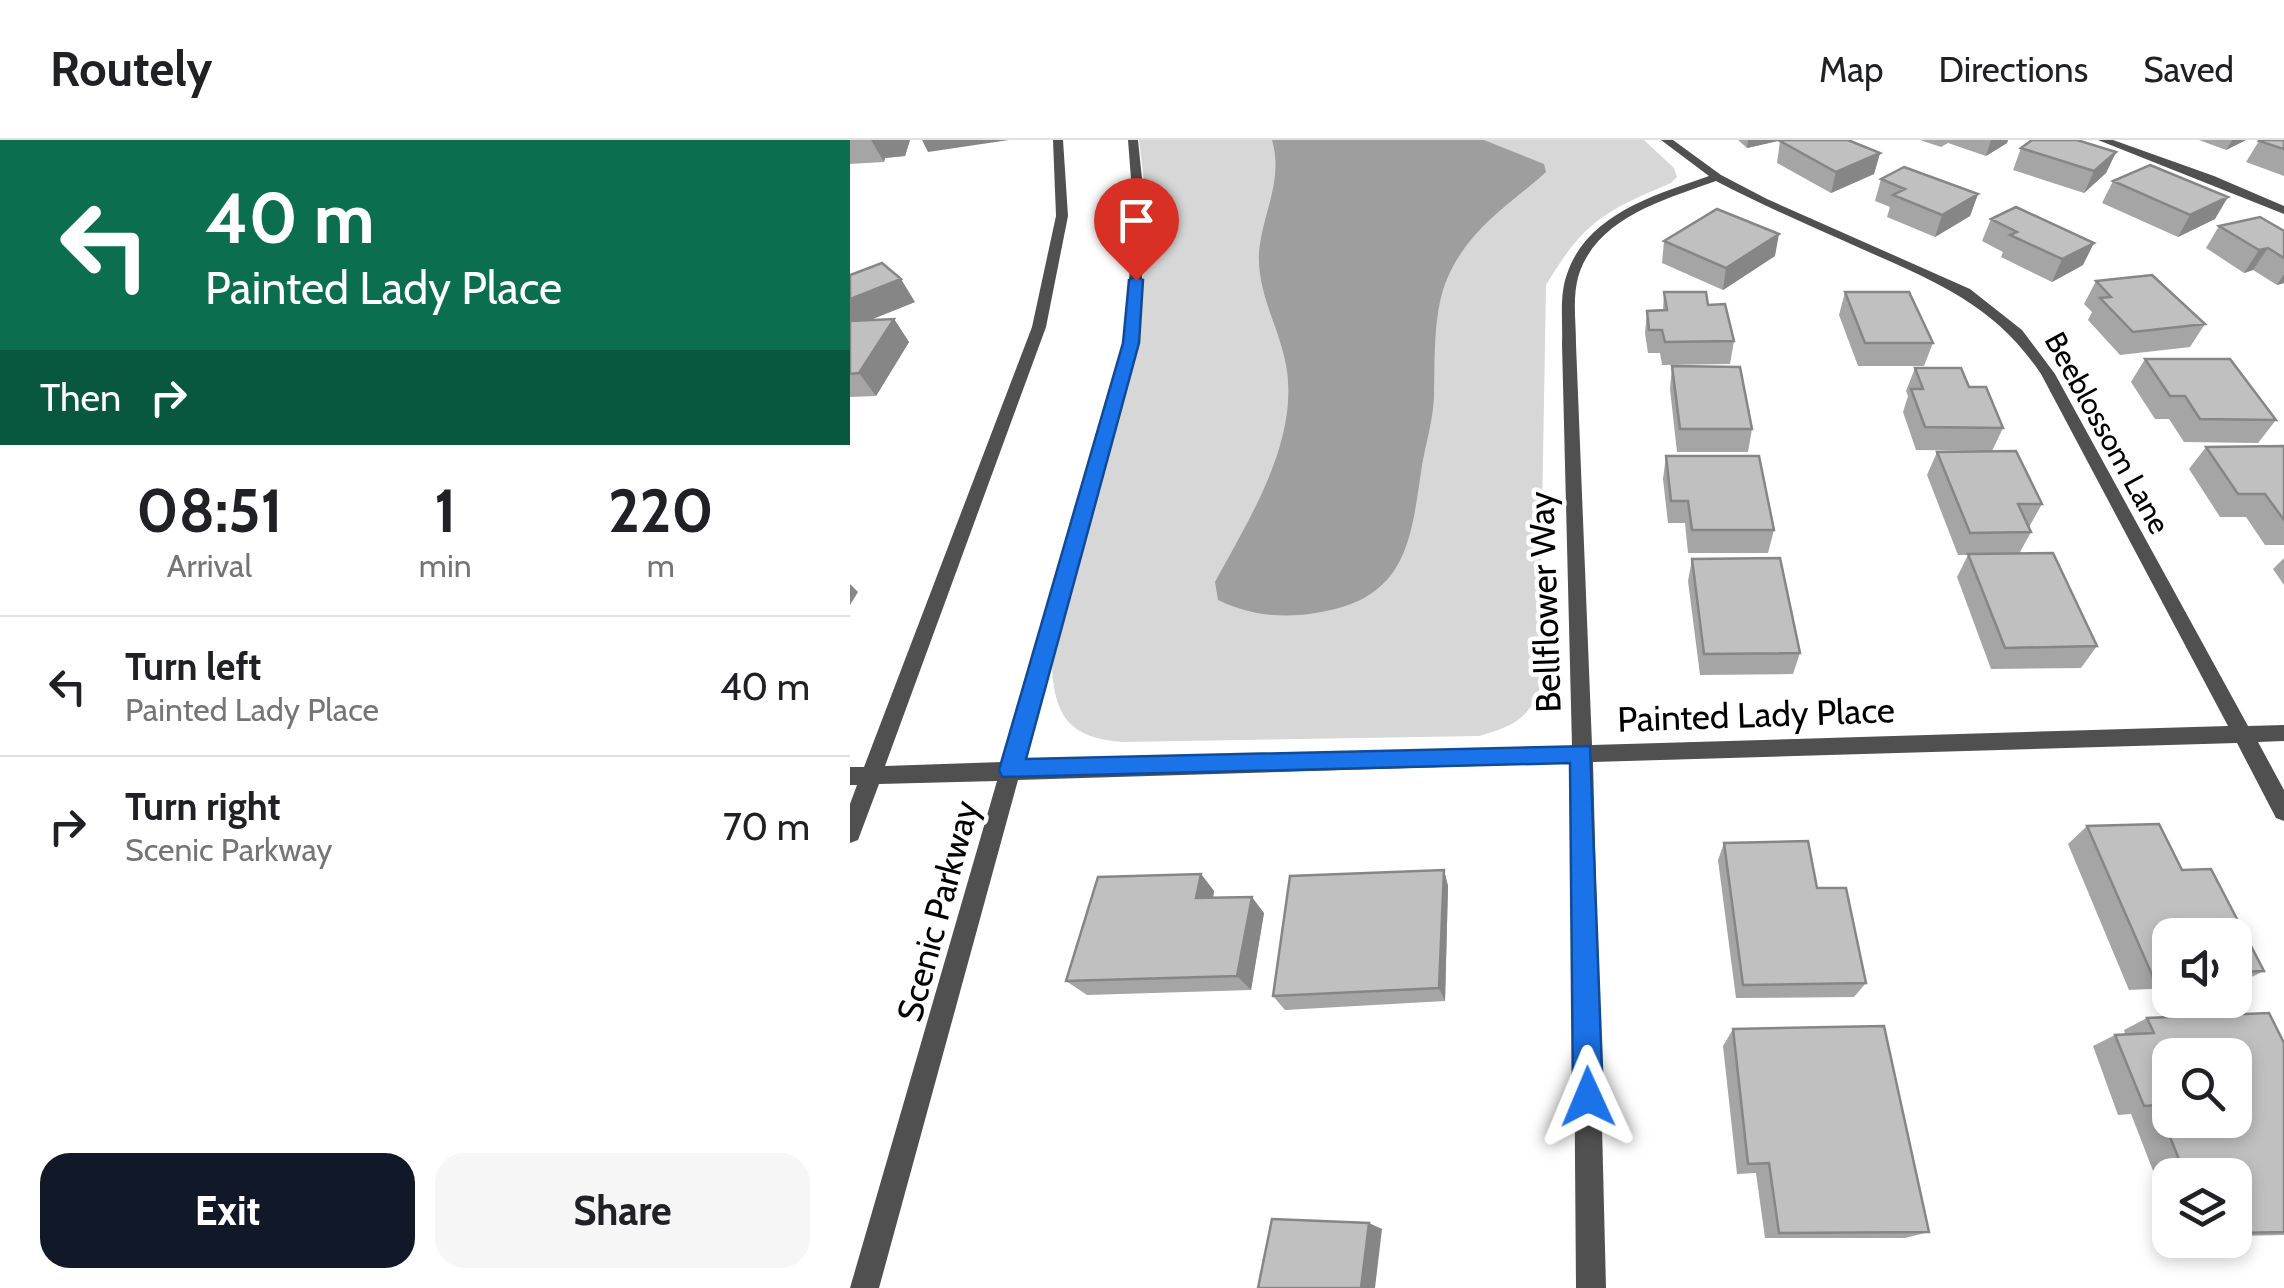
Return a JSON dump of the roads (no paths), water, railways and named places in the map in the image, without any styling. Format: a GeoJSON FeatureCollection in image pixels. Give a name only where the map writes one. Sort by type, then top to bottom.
{"type":"FeatureCollection","features":[{"type":"Feature","properties":{"kind":"street"},"geometry":{"type":"LineString","coordinates":[[850,832],[860,776],[1039,327],[1062,216],[1058,140]]}},
{"type":"Feature","properties":{"kind":"street","name":"Scenic Parkway"},"geometry":{"type":"LineString","coordinates":[[864,1288],[1131,343],[1140,217],[1132,140]]}},
{"type":"Feature","properties":{"kind":"street","name":"Beeblossom Lane"},"geometry":{"type":"LineString","coordinates":[[1666,140],[1717,177],[1984,301],[2012,326],[2048,374],[2284,811]]}},
{"type":"Feature","properties":{"kind":"street"},"geometry":{"type":"LineString","coordinates":[[2103,140],[2210,178],[2284,210]]}},
{"type":"Feature","properties":{"kind":"street","name":"Bellflower Way"},"geometry":{"type":"LineString","coordinates":[[1591,1288],[1582,753],[1568,344],[1571,279],[1584,252],[1610,225],[1635,209],[1717,177]]}},
{"type":"Feature","properties":{"kind":"street","name":"Painted Lady Place"},"geometry":{"type":"LineString","coordinates":[[860,776],[2284,733]]}}]}
